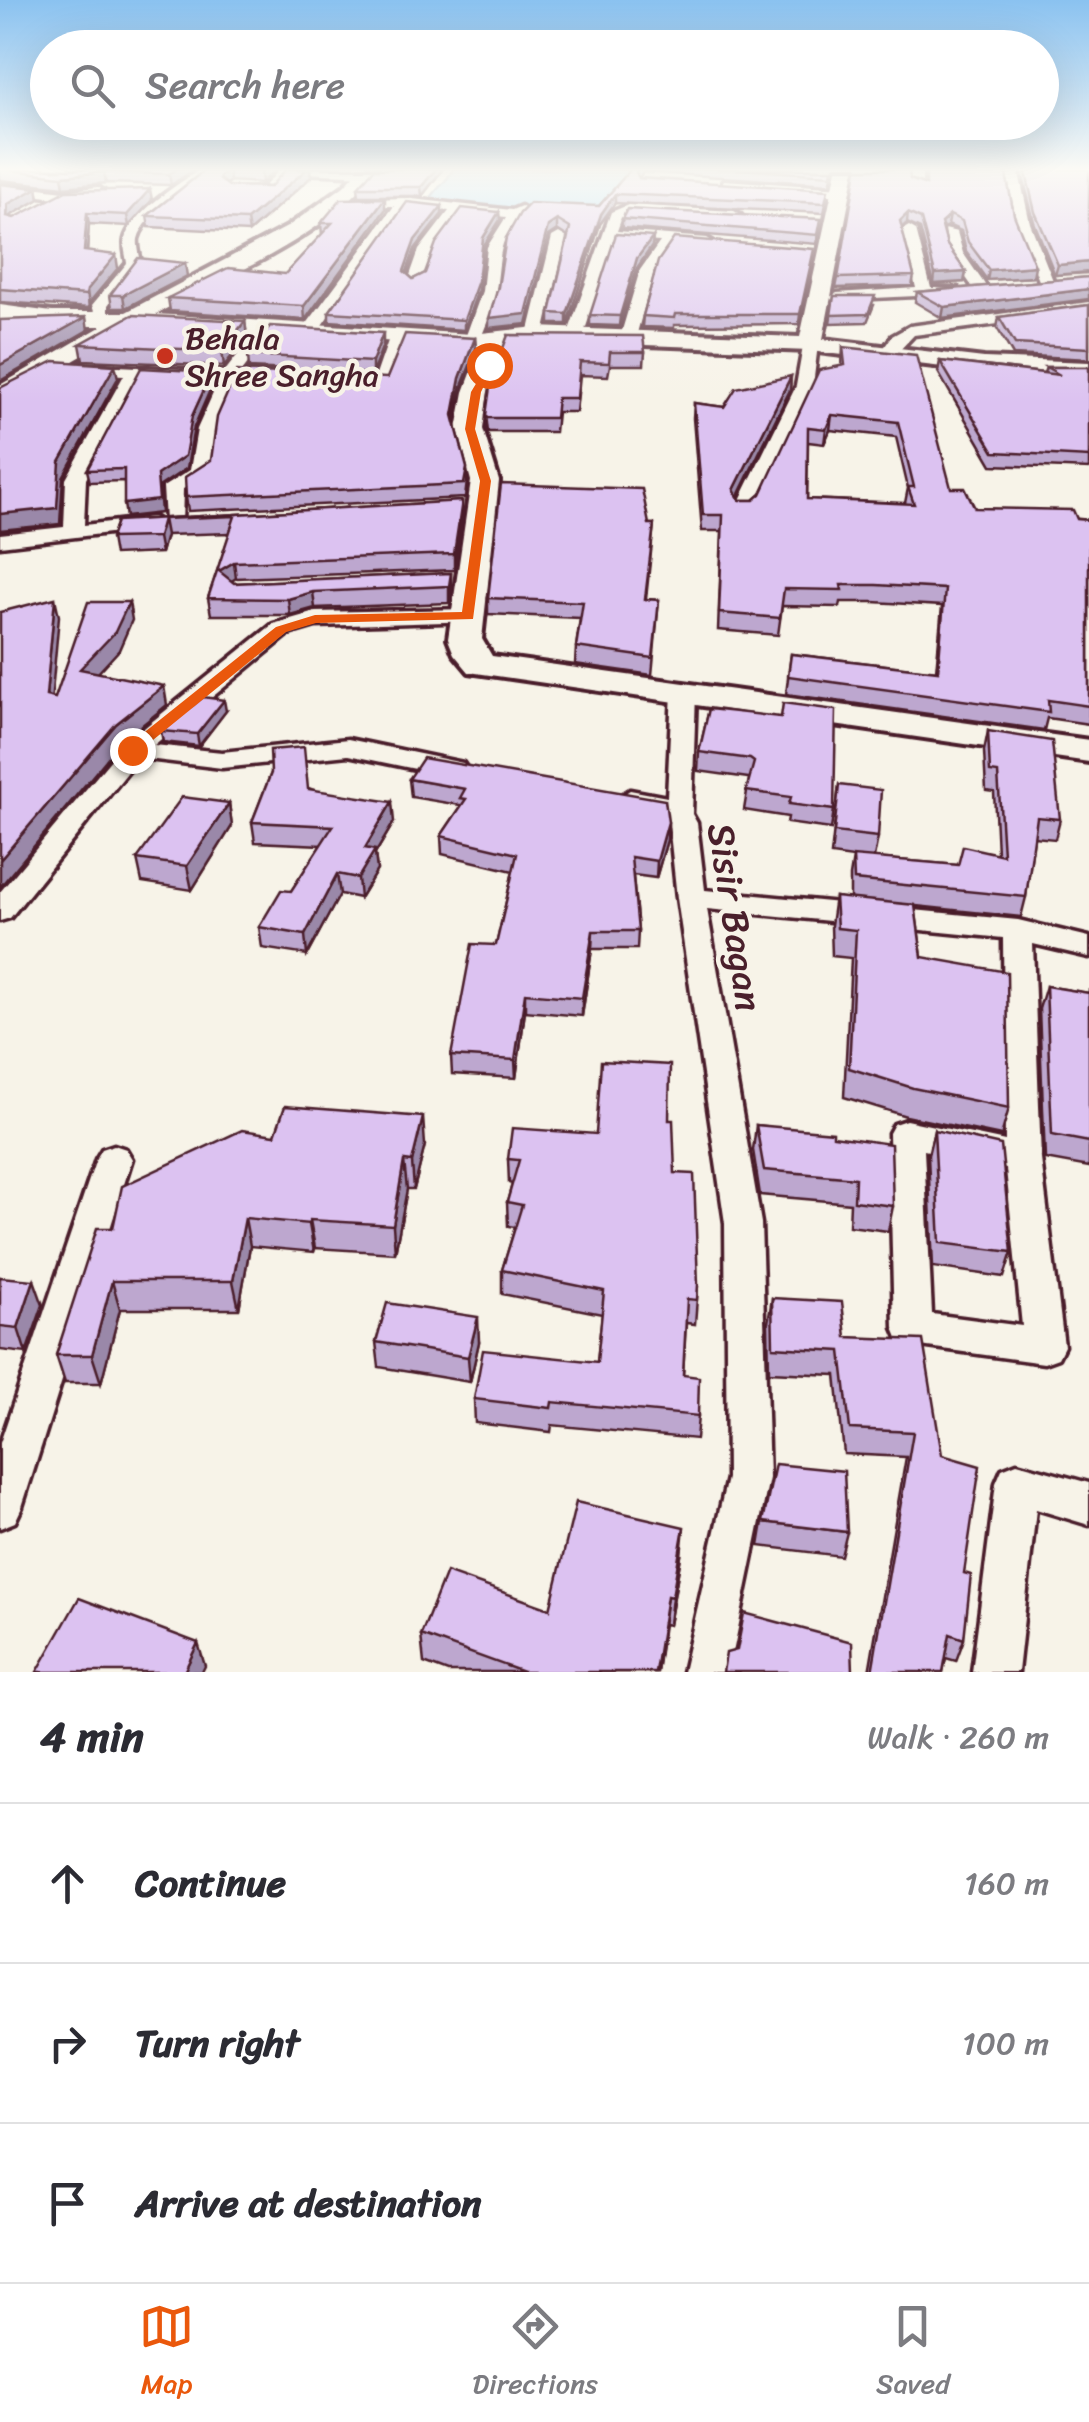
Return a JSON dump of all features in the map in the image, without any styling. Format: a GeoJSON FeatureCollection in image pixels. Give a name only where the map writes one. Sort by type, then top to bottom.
{"type":"FeatureCollection","features":[{"type":"Feature","properties":{"kind":"street"},"geometry":{"type":"LineString","coordinates":[[95,322],[100,305],[135,260],[133,247]]}},
{"type":"Feature","properties":{"kind":"street"},"geometry":{"type":"LineString","coordinates":[[0,395],[264,247]]}},
{"type":"Feature","properties":{"kind":"street"},"geometry":{"type":"LineString","coordinates":[[308,332],[370,247]]}},
{"type":"Feature","properties":{"kind":"street"},"geometry":{"type":"LineString","coordinates":[[415,281],[428,247]]}},
{"type":"Feature","properties":{"kind":"street"},"geometry":{"type":"LineString","coordinates":[[495,247],[488,266],[483,340],[489,365],[476,392],[470,429],[485,481],[475,508],[464,579],[466,639],[480,666],[1089,751]]}},
{"type":"Feature","properties":{"kind":"street"},"geometry":{"type":"LineString","coordinates":[[536,334],[557,247]]}},
{"type":"Feature","properties":{"kind":"street"},"geometry":{"type":"LineString","coordinates":[[575,336],[605,247]]}},
{"type":"Feature","properties":{"kind":"street"},"geometry":{"type":"LineString","coordinates":[[628,337],[647,270],[663,247]]}},
{"type":"Feature","properties":{"kind":"street"},"geometry":{"type":"LineString","coordinates":[[746,508],[753,481],[812,367],[810,344],[820,296],[822,247]]}},
{"type":"Feature","properties":{"kind":"street"},"geometry":{"type":"LineString","coordinates":[[913,247],[925,294]]}},
{"type":"Feature","properties":{"kind":"street"},"geometry":{"type":"LineString","coordinates":[[820,296],[989,288],[954,247]]}},
{"type":"Feature","properties":{"kind":"street"},"geometry":{"type":"LineString","coordinates":[[1029,247],[1038,284],[1064,282]]}},
{"type":"Feature","properties":{"kind":"street"},"geometry":{"type":"LineString","coordinates":[[889,352],[898,338],[910,331],[1089,307]]}},
{"type":"Feature","properties":{"kind":"street"},"geometry":{"type":"LineString","coordinates":[[0,312],[95,322]]}},
{"type":"Feature","properties":{"kind":"street"},"geometry":{"type":"LineString","coordinates":[[0,326],[130,320],[397,338],[483,340],[536,334],[810,344],[984,364],[1089,369]]}},
{"type":"Feature","properties":{"kind":"street"},"geometry":{"type":"LineString","coordinates":[[0,540],[185,521],[173,488],[199,473],[202,431],[228,376],[266,329]]}},
{"type":"Feature","properties":{"kind":"street"},"geometry":{"type":"LineString","coordinates":[[324,380],[382,383],[397,338]]}},
{"type":"Feature","properties":{"kind":"street"},"geometry":{"type":"LineString","coordinates":[[54,366],[286,379]]}},
{"type":"Feature","properties":{"kind":"street"},"geometry":{"type":"LineString","coordinates":[[74,530],[76,478],[134,372]]}},
{"type":"Feature","properties":{"kind":"street"},"geometry":{"type":"LineString","coordinates":[[0,911],[132,750],[281,630],[315,619],[468,616]]}},
{"type":"Feature","properties":{"kind":"street"},"geometry":{"type":"LineString","coordinates":[[680,812],[684,692]]}},
{"type":"Feature","properties":{"kind":"street"},"geometry":{"type":"LineString","coordinates":[[132,750],[222,760],[348,748],[492,776]]}},
{"type":"Feature","properties":{"kind":"street","name":"Sisir Bagan"},"geometry":{"type":"LineString","coordinates":[[590,792],[668,804],[680,812],[743,1223],[748,1478],[706,1672]]}},
{"type":"Feature","properties":{"kind":"street"},"geometry":{"type":"LineString","coordinates":[[691,898],[1018,930],[1089,947]]}},
{"type":"Feature","properties":{"kind":"street"},"geometry":{"type":"LineString","coordinates":[[1018,930],[1022,1159],[1044,1346],[913,1328],[906,1133],[1022,1159]]}},
{"type":"Feature","properties":{"kind":"street"},"geometry":{"type":"LineString","coordinates":[[0,1507],[114,1159]]}},
{"type":"Feature","properties":{"kind":"street"},"geometry":{"type":"LineString","coordinates":[[995,1672],[1017,1484],[1089,1504]]}},
{"type":"Feature","properties":{"kind":"building"},"geometry":{"type":"Polygon","coordinates":[[[0,247],[84,247],[84,251],[116,255],[86,295],[0,289],[0,247]]]}},
{"type":"Feature","properties":{"kind":"building"},"geometry":{"type":"Polygon","coordinates":[[[310,247],[348,247],[304,306],[168,298],[228,268],[285,274],[310,247]]]}},
{"type":"Feature","properties":{"kind":"building"},"geometry":{"type":"Polygon","coordinates":[[[375,247],[413,247],[404,271],[413,279],[425,273],[435,247],[482,247],[478,281],[464,320],[329,312],[375,247]]]}},
{"type":"Feature","properties":{"kind":"building"},"geometry":{"type":"Polygon","coordinates":[[[505,247],[543,247],[526,314],[489,318],[505,247]]]}},
{"type":"Feature","properties":{"kind":"building"},"geometry":{"type":"Polygon","coordinates":[[[566,247],[590,247],[567,314],[550,313],[566,247]]]}},
{"type":"Feature","properties":{"kind":"building"},"geometry":{"type":"Polygon","coordinates":[[[612,247],[645,247],[637,258],[620,316],[590,315],[612,247]]]}},
{"type":"Feature","properties":{"kind":"building"},"geometry":{"type":"Polygon","coordinates":[[[668,247],[814,249],[800,314],[643,316],[658,261],[668,247]]]}},
{"type":"Feature","properties":{"kind":"building"},"geometry":{"type":"Polygon","coordinates":[[[843,247],[907,247],[914,276],[838,278],[843,247]]]}},
{"type":"Feature","properties":{"kind":"building"},"geometry":{"type":"Polygon","coordinates":[[[928,247],[948,247],[966,272],[935,274],[928,247]]]}},
{"type":"Feature","properties":{"kind":"building"},"geometry":{"type":"Polygon","coordinates":[[[972,247],[1027,247],[1035,266],[989,270],[972,247]]]}},
{"type":"Feature","properties":{"kind":"building"},"geometry":{"type":"Polygon","coordinates":[[[1050,247],[1089,247],[1089,262],[1058,265],[1050,247]]]}},
{"type":"Feature","properties":{"kind":"building"},"geometry":{"type":"Polygon","coordinates":[[[138,258],[185,263],[123,295],[110,295],[138,258]]]}},
{"type":"Feature","properties":{"kind":"building"},"geometry":{"type":"Polygon","coordinates":[[[1089,277],[1089,289],[944,307],[917,292],[1089,277]]]}},
{"type":"Feature","properties":{"kind":"building"},"geometry":{"type":"Polygon","coordinates":[[[834,296],[875,296],[868,314],[831,315],[834,296]]]}},
{"type":"Feature","properties":{"kind":"building"},"geometry":{"type":"Polygon","coordinates":[[[1089,305],[1089,348],[1015,344],[999,317],[1089,305]]]}},
{"type":"Feature","properties":{"kind":"building"},"geometry":{"type":"Polygon","coordinates":[[[132,315],[245,321],[222,351],[80,344],[132,315]]]}},
{"type":"Feature","properties":{"kind":"building"},"geometry":{"type":"Polygon","coordinates":[[[86,317],[0,365],[0,320],[86,317]]]}},
{"type":"Feature","properties":{"kind":"building"},"geometry":{"type":"Polygon","coordinates":[[[270,326],[383,333],[372,362],[248,355],[270,326]]]}},
{"type":"Feature","properties":{"kind":"building"},"geometry":{"type":"Polygon","coordinates":[[[405,334],[475,338],[460,378],[453,415],[467,468],[464,484],[186,497],[185,477],[211,460],[217,417],[237,371],[387,378],[405,334]]]}},
{"type":"Feature","properties":{"kind":"building"},"geometry":{"type":"Polygon","coordinates":[[[508,335],[643,336],[645,352],[610,352],[609,363],[580,362],[577,398],[557,398],[555,418],[488,418],[491,380],[508,335]]]}},
{"type":"Feature","properties":{"kind":"building"},"geometry":{"type":"Polygon","coordinates":[[[843,347],[916,355],[951,488],[965,488],[975,508],[1073,510],[1077,519],[1089,520],[1089,706],[1048,700],[1049,712],[788,676],[791,654],[938,671],[945,589],[841,585],[842,590],[784,589],[780,618],[719,613],[723,515],[703,515],[694,403],[724,407],[736,388],[791,376],[734,490],[740,500],[754,500],[761,494],[819,370],[845,365],[843,347]],[[832,415],[826,429],[808,427],[807,499],[914,504],[908,487],[914,487],[898,422],[832,415]]]}},
{"type":"Feature","properties":{"kind":"building"},"geometry":{"type":"Polygon","coordinates":[[[54,361],[115,365],[60,462],[57,508],[0,514],[0,388],[54,361]]]}},
{"type":"Feature","properties":{"kind":"building"},"geometry":{"type":"Polygon","coordinates":[[[940,361],[1060,375],[1046,367],[1089,367],[1089,457],[994,452],[940,361]]]}},
{"type":"Feature","properties":{"kind":"building"},"geometry":{"type":"Polygon","coordinates":[[[141,368],[212,372],[192,416],[185,456],[157,475],[159,500],[124,504],[124,469],[87,470],[141,368]]]}},
{"type":"Feature","properties":{"kind":"building"},"geometry":{"type":"Polygon","coordinates":[[[501,484],[642,489],[649,524],[654,524],[645,599],[659,600],[653,658],[576,647],[583,602],[488,598],[501,484]]]}},
{"type":"Feature","properties":{"kind":"building"},"geometry":{"type":"Polygon","coordinates":[[[462,501],[454,554],[234,562],[219,571],[234,583],[451,573],[449,586],[313,592],[288,599],[208,598],[235,516],[163,519],[158,537],[111,538],[117,521],[462,501]]]}},
{"type":"Feature","properties":{"kind":"building"},"geometry":{"type":"Polygon","coordinates":[[[55,598],[46,696],[55,698],[88,602],[129,602],[115,632],[80,669],[164,686],[116,724],[0,860],[0,612],[55,598]]]}},
{"type":"Feature","properties":{"kind":"building"},"geometry":{"type":"Polygon","coordinates":[[[203,697],[224,700],[197,734],[161,731],[203,697]]]}},
{"type":"Feature","properties":{"kind":"building"},"geometry":{"type":"Polygon","coordinates":[[[783,703],[836,710],[834,810],[789,804],[791,797],[746,791],[754,762],[699,752],[709,709],[781,717],[783,703]]]}},
{"type":"Feature","properties":{"kind":"building"},"geometry":{"type":"Polygon","coordinates":[[[988,731],[1052,741],[1060,819],[1037,817],[1026,897],[854,880],[853,856],[958,865],[963,846],[1003,855],[998,773],[990,772],[988,731]]]}},
{"type":"Feature","properties":{"kind":"building"},"geometry":{"type":"Polygon","coordinates":[[[304,747],[308,789],[392,802],[365,848],[375,850],[358,878],[337,874],[305,935],[259,927],[281,890],[291,891],[333,826],[252,822],[271,773],[270,750],[304,747]]]}},
{"type":"Feature","properties":{"kind":"building"},"geometry":{"type":"Polygon","coordinates":[[[423,758],[665,800],[668,822],[657,861],[631,857],[638,931],[593,931],[582,998],[525,993],[515,1060],[451,1056],[472,944],[496,945],[517,854],[441,836],[466,799],[460,798],[465,789],[409,779],[423,758]]]}},
{"type":"Feature","properties":{"kind":"building"},"geometry":{"type":"Polygon","coordinates":[[[839,785],[881,790],[878,837],[834,832],[839,785]]]}},
{"type":"Feature","properties":{"kind":"building"},"geometry":{"type":"Polygon","coordinates":[[[182,797],[229,803],[187,866],[137,859],[182,797]]]}},
{"type":"Feature","properties":{"kind":"building"},"geometry":{"type":"Polygon","coordinates":[[[835,897],[915,905],[922,957],[1007,972],[1009,1108],[913,1088],[849,1068],[856,930],[837,928],[835,897]]]}},
{"type":"Feature","properties":{"kind":"building"},"geometry":{"type":"Polygon","coordinates":[[[1046,986],[1089,993],[1089,1142],[1052,1135],[1046,986]]]}},
{"type":"Feature","properties":{"kind":"building"},"geometry":{"type":"Polygon","coordinates":[[[601,1061],[670,1065],[669,1120],[673,1120],[675,1173],[694,1174],[698,1285],[697,1300],[687,1299],[683,1375],[699,1377],[698,1416],[552,1402],[551,1408],[474,1399],[483,1350],[597,1362],[604,1291],[502,1270],[522,1205],[507,1202],[519,1160],[508,1159],[512,1128],[596,1134],[601,1061]]]}},
{"type":"Feature","properties":{"kind":"building"},"geometry":{"type":"Polygon","coordinates":[[[285,1106],[423,1117],[412,1162],[404,1161],[393,1225],[245,1218],[233,1281],[112,1281],[92,1355],[56,1355],[97,1228],[113,1228],[122,1186],[242,1130],[275,1135],[285,1106]]]}},
{"type":"Feature","properties":{"kind":"building"},"geometry":{"type":"Polygon","coordinates":[[[756,1125],[833,1132],[833,1136],[891,1144],[893,1206],[854,1201],[855,1178],[764,1170],[756,1125]]]}},
{"type":"Feature","properties":{"kind":"building"},"geometry":{"type":"Polygon","coordinates":[[[934,1130],[1001,1145],[1012,1252],[940,1243],[934,1130]]]}},
{"type":"Feature","properties":{"kind":"building"},"geometry":{"type":"Polygon","coordinates":[[[0,1277],[34,1280],[18,1328],[0,1326],[0,1277]]]}},
{"type":"Feature","properties":{"kind":"building"},"geometry":{"type":"Polygon","coordinates":[[[772,1298],[842,1302],[846,1337],[923,1340],[942,1455],[980,1466],[964,1573],[971,1575],[964,1639],[950,1634],[943,1672],[872,1672],[913,1432],[850,1429],[841,1351],[773,1347],[772,1298]]]}},
{"type":"Feature","properties":{"kind":"building"},"geometry":{"type":"Polygon","coordinates":[[[387,1303],[478,1317],[468,1357],[376,1342],[387,1303]]]}},
{"type":"Feature","properties":{"kind":"building"},"geometry":{"type":"Polygon","coordinates":[[[775,1464],[844,1471],[847,1532],[763,1522],[775,1464]]]}},
{"type":"Feature","properties":{"kind":"building"},"geometry":{"type":"Polygon","coordinates":[[[576,1502],[684,1527],[672,1597],[667,1596],[655,1672],[523,1672],[421,1635],[446,1572],[550,1609],[576,1502]]]}},
{"type":"Feature","properties":{"kind":"building"},"geometry":{"type":"Polygon","coordinates":[[[79,1598],[198,1643],[184,1672],[37,1672],[79,1598]]]}},
{"type":"Feature","properties":{"kind":"building"},"geometry":{"type":"Polygon","coordinates":[[[744,1613],[852,1642],[853,1672],[723,1672],[726,1653],[737,1650],[744,1613]]]}},
{"type":"Feature","properties":{"kind":"place","name":"Behala Shree Sangha"},"geometry":{"type":"Point","coordinates":[165,356]}},
{"type":"Feature","properties":{"kind":"route"},"geometry":{"type":"LineString","coordinates":[[132,750],[281,630],[296,624],[315,619],[468,616],[485,481],[470,429],[476,392],[489,365]]}}]}
